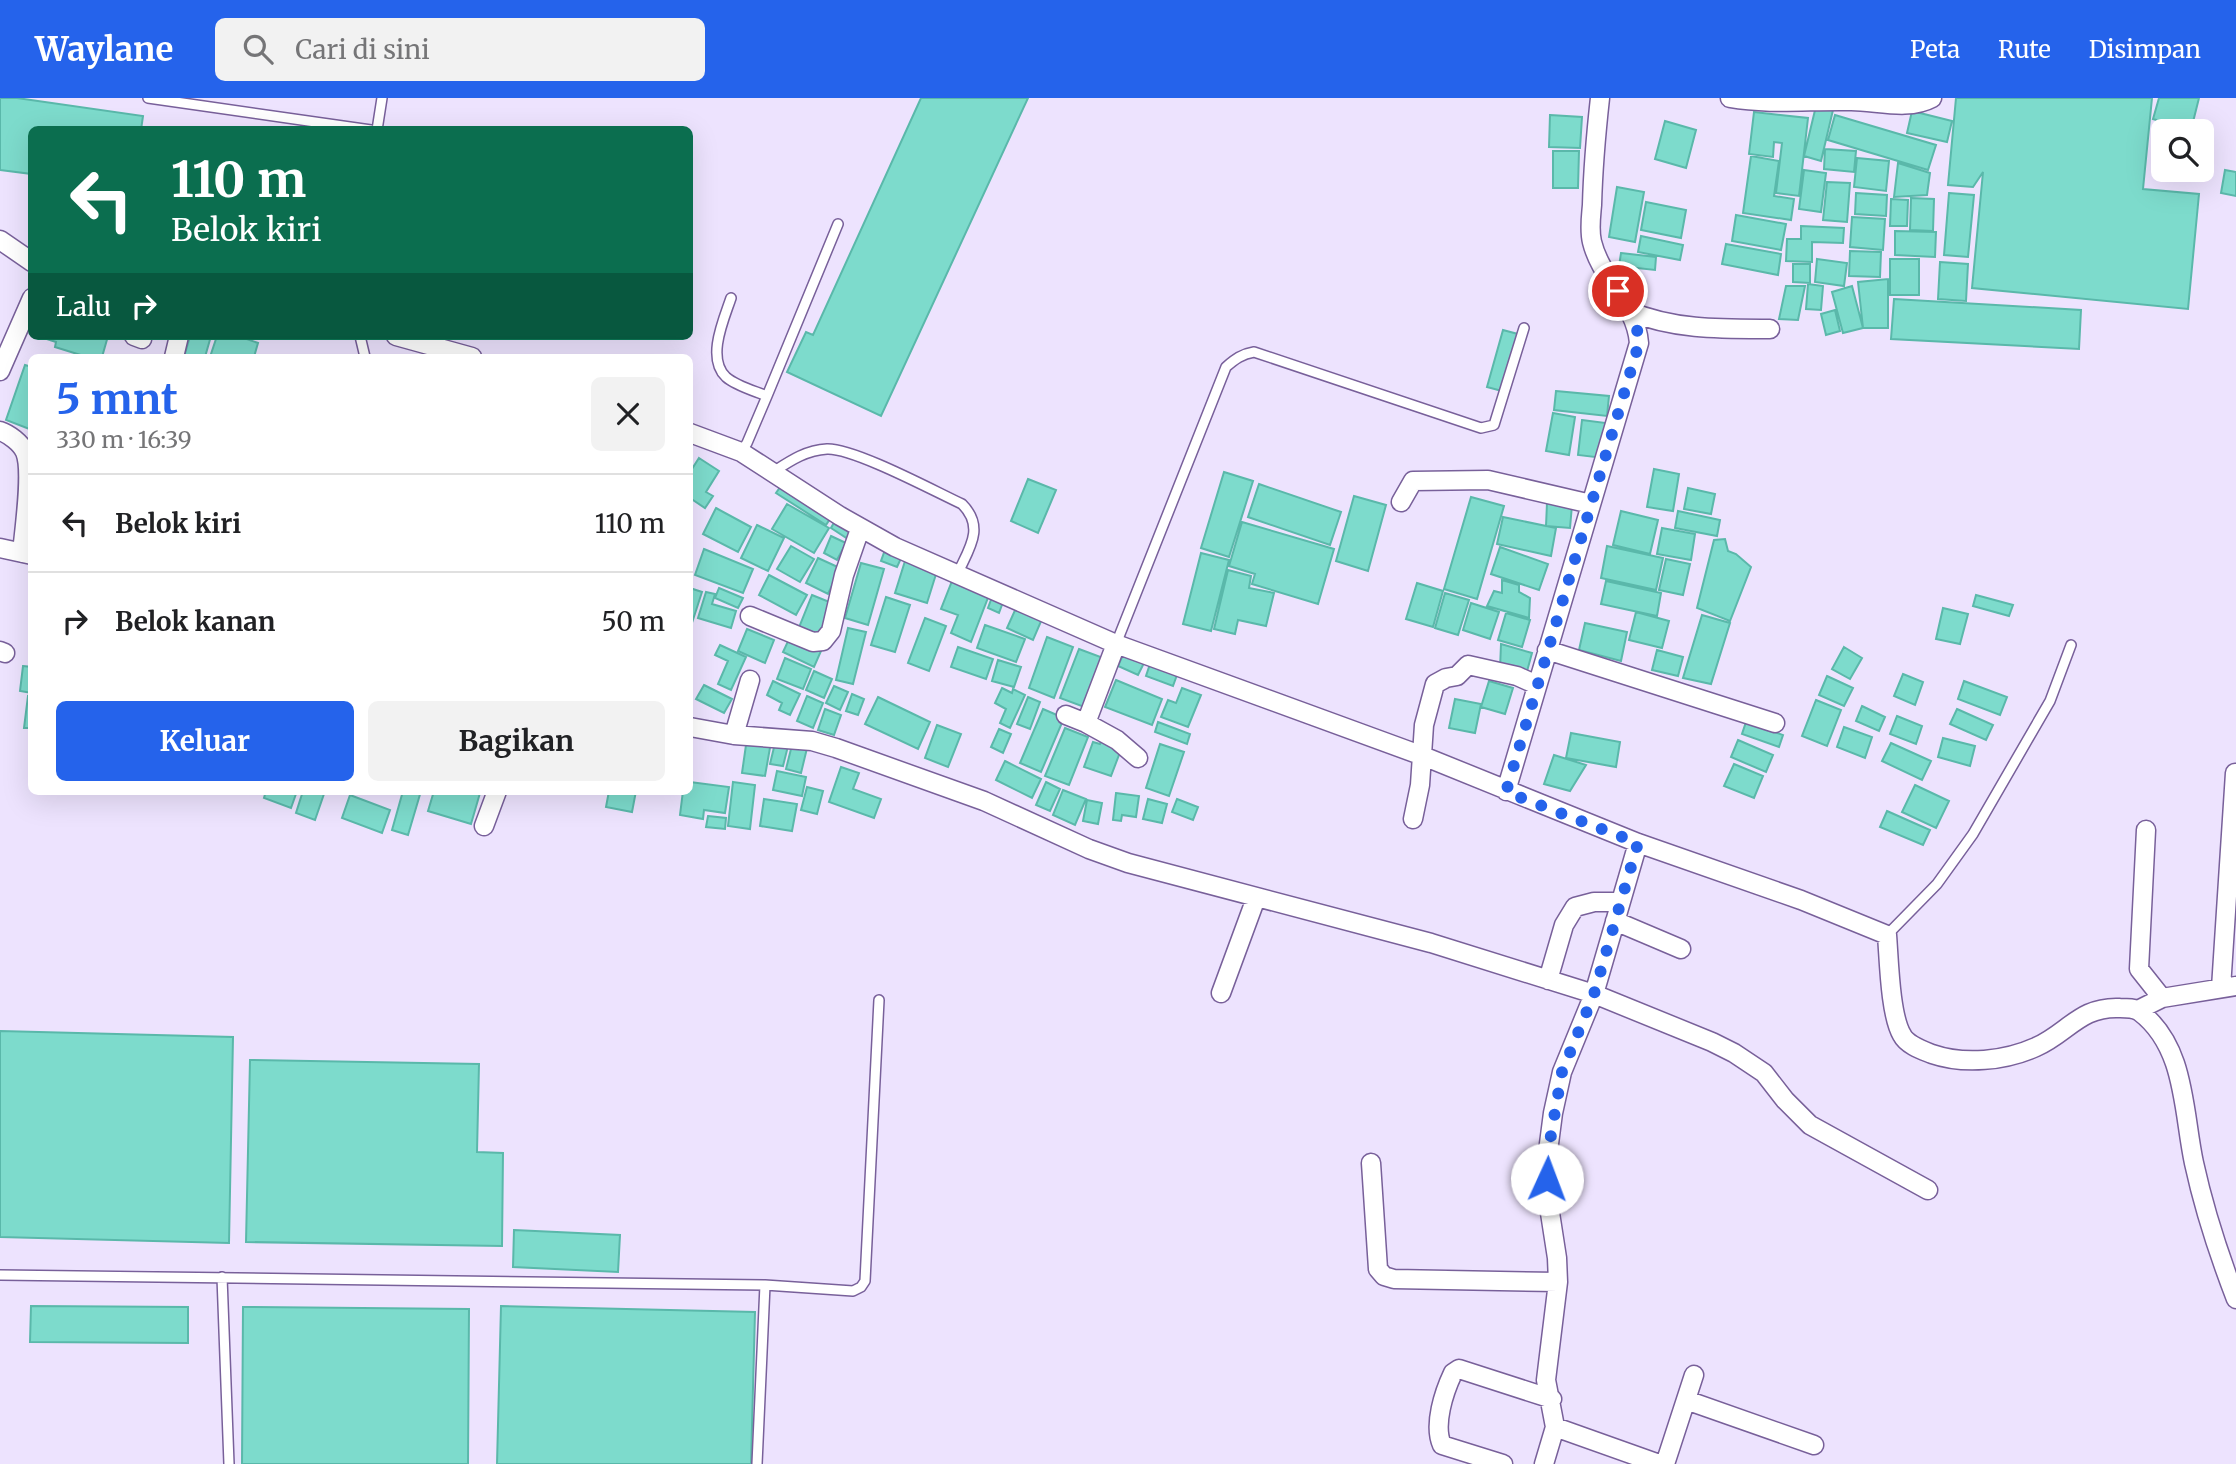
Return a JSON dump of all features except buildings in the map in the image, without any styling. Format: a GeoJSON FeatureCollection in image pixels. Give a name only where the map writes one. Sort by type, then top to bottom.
{"type":"FeatureCollection","features":[{"type":"Feature","properties":{"kind":"street"},"geometry":{"type":"LineString","coordinates":[[1506,792],[1639,343],[1638,331],[1629,310],[1591,241],[1592,179],[1600,98]]}},
{"type":"Feature","properties":{"kind":"street"},"geometry":{"type":"LineString","coordinates":[[1730,98],[1764,103],[1855,100],[1905,104],[1932,98]]}},
{"type":"Feature","properties":{"kind":"street"},"geometry":{"type":"LineString","coordinates":[[0,240],[28,259]]}},
{"type":"Feature","properties":{"kind":"street"},"geometry":{"type":"LineString","coordinates":[[0,371],[28,307]]}},
{"type":"Feature","properties":{"kind":"street"},"geometry":{"type":"LineString","coordinates":[[1629,310],[1643,316],[1688,326],[1711,329],[1770,329]]}},
{"type":"Feature","properties":{"kind":"street"},"geometry":{"type":"LineString","coordinates":[[410,340],[461,354]]}},
{"type":"Feature","properties":{"kind":"street"},"geometry":{"type":"LineString","coordinates":[[0,431],[8,434],[25,450],[28,465],[27,554],[0,548]]}},
{"type":"Feature","properties":{"kind":"street"},"geometry":{"type":"LineString","coordinates":[[693,434],[741,452],[860,529],[957,575],[1116,644],[1423,756],[1506,792],[1638,843],[1801,900],[1887,935],[1893,1001],[1902,1035],[1919,1049],[1951,1060],[1991,1058],[2037,1047],[2095,1009],[2137,1010],[2162,998],[2229,987],[2235,773]]}},
{"type":"Feature","properties":{"kind":"street"},"geometry":{"type":"LineString","coordinates":[[1401,502],[1413,481],[1441,479],[1488,480],[1591,504]]}},
{"type":"Feature","properties":{"kind":"street"},"geometry":{"type":"LineString","coordinates":[[750,616],[813,642],[823,641],[831,631],[844,575],[860,529]]}},
{"type":"Feature","properties":{"kind":"street"},"geometry":{"type":"LineString","coordinates":[[1086,723],[1116,644]]}},
{"type":"Feature","properties":{"kind":"street"},"geometry":{"type":"LineString","coordinates":[[1547,650],[1775,723]]}},
{"type":"Feature","properties":{"kind":"street"},"geometry":{"type":"LineString","coordinates":[[1413,819],[1420,785],[1424,725],[1435,684],[1457,676],[1468,665],[1517,676],[1537,685]]}},
{"type":"Feature","properties":{"kind":"street"},"geometry":{"type":"LineString","coordinates":[[734,735],[750,680]]}},
{"type":"Feature","properties":{"kind":"street"},"geometry":{"type":"LineString","coordinates":[[1066,715],[1117,740],[1138,758]]}},
{"type":"Feature","properties":{"kind":"street"},"geometry":{"type":"LineString","coordinates":[[693,728],[734,735],[812,741],[836,748],[984,801],[1089,849],[1128,863],[1431,943],[1594,994],[1734,1053],[1763,1073],[1810,1125],[1928,1190]]}},
{"type":"Feature","properties":{"kind":"street"},"geometry":{"type":"LineString","coordinates":[[484,826],[496,795]]}},
{"type":"Feature","properties":{"kind":"street"},"geometry":{"type":"LineString","coordinates":[[2146,830],[2139,969],[2162,998]]}},
{"type":"Feature","properties":{"kind":"street"},"geometry":{"type":"LineString","coordinates":[[1544,1464],[1555,1427],[1552,1399],[1546,1380],[1558,1282],[1548,1200],[1547,1158],[1562,1072],[1594,994],[1638,843]]}},
{"type":"Feature","properties":{"kind":"street"},"geometry":{"type":"LineString","coordinates":[[1221,993],[1256,898]]}},
{"type":"Feature","properties":{"kind":"street"},"geometry":{"type":"LineString","coordinates":[[1548,980],[1564,925],[1575,907],[1594,902],[1620,902]]}},
{"type":"Feature","properties":{"kind":"street"},"geometry":{"type":"LineString","coordinates":[[1615,921],[1681,949]]}},
{"type":"Feature","properties":{"kind":"street"},"geometry":{"type":"LineString","coordinates":[[2137,1010],[2160,1031],[2172,1057],[2185,1100],[2197,1175],[2218,1252],[2236,1300]]}},
{"type":"Feature","properties":{"kind":"street"},"geometry":{"type":"LineString","coordinates":[[1371,1163],[1378,1269],[1384,1276],[1394,1279],[1558,1282]]}},
{"type":"Feature","properties":{"kind":"street"},"geometry":{"type":"LineString","coordinates":[[1503,1464],[1442,1445],[1438,1426],[1452,1373],[1459,1369],[1552,1399]]}},
{"type":"Feature","properties":{"kind":"street"},"geometry":{"type":"LineString","coordinates":[[1665,1464],[1694,1375]]}},
{"type":"Feature","properties":{"kind":"street"},"geometry":{"type":"LineString","coordinates":[[1686,1400],[1814,1445]]}},
{"type":"Feature","properties":{"kind":"street"},"geometry":{"type":"LineString","coordinates":[[1555,1427],[1659,1464]]}},
{"type":"Feature","properties":{"kind":"lane"},"geometry":{"type":"LineString","coordinates":[[148,98],[343,126]]}},
{"type":"Feature","properties":{"kind":"lane"},"geometry":{"type":"LineString","coordinates":[[378,126],[382,98]]}},
{"type":"Feature","properties":{"kind":"lane"},"geometry":{"type":"LineString","coordinates":[[741,452],[838,224]]}},
{"type":"Feature","properties":{"kind":"lane"},"geometry":{"type":"LineString","coordinates":[[732,298],[721,327],[718,365],[727,379],[767,396]]}},
{"type":"Feature","properties":{"kind":"lane"},"geometry":{"type":"LineString","coordinates":[[1116,644],[1226,367],[1233,360],[1254,352],[1480,428],[1494,425],[1524,328]]}},
{"type":"Feature","properties":{"kind":"lane"},"geometry":{"type":"LineString","coordinates":[[773,472],[798,456],[830,449],[856,455],[962,504],[971,513],[975,523],[974,537],[957,575]]}},
{"type":"Feature","properties":{"kind":"lane"},"geometry":{"type":"LineString","coordinates":[[1887,935],[1937,884],[1973,834],[2050,701],[2071,645]]}},
{"type":"Feature","properties":{"kind":"lane"},"geometry":{"type":"LineString","coordinates":[[0,1275],[765,1285],[853,1290],[861,1287],[865,1281],[879,1000]]}},
{"type":"Feature","properties":{"kind":"lane"},"geometry":{"type":"LineString","coordinates":[[222,1276],[229,1464]]}},
{"type":"Feature","properties":{"kind":"lane"},"geometry":{"type":"LineString","coordinates":[[757,1464],[765,1285]]}},
{"type":"Feature","properties":{"kind":"route"},"geometry":{"type":"LineString","coordinates":[[1547,1179],[1553,1112],[1562,1072],[1594,994],[1638,843],[1506,792],[1635,362],[1639,343],[1638,331],[1618,291]]}}]}
